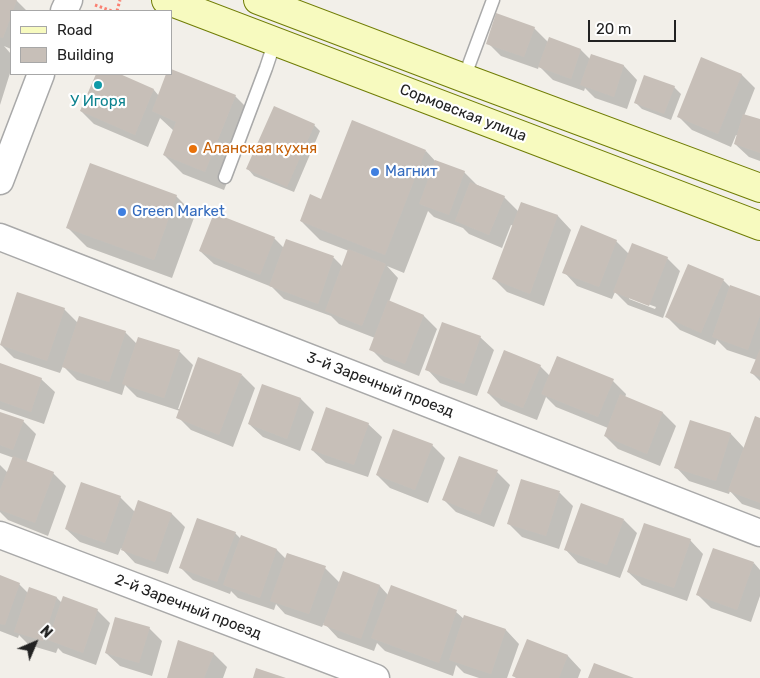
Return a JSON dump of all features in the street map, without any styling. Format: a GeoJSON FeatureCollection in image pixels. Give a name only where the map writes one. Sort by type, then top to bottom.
{"type":"FeatureCollection","features":[{"type":"Feature","properties":{"kind":"main road","name":"Сормовская улица"},"geometry":{"type":"LineString","coordinates":[[166,0],[760,226]]}},
{"type":"Feature","properties":{"kind":"main road"},"geometry":{"type":"LineString","coordinates":[[258,0],[760,188]]}},
{"type":"Feature","properties":{"kind":"street"},"geometry":{"type":"LineString","coordinates":[[0,182],[41,75]]}},
{"type":"Feature","properties":{"kind":"street","name":"3-й Заречный проезд"},"geometry":{"type":"LineString","coordinates":[[0,237],[760,533]]}},
{"type":"Feature","properties":{"kind":"street","name":"2-й Заречный проезд"},"geometry":{"type":"LineString","coordinates":[[0,535],[376,678]]}},
{"type":"Feature","properties":{"kind":"lane"},"geometry":{"type":"LineString","coordinates":[[464,78],[493,0]]}},
{"type":"Feature","properties":{"kind":"lane"},"geometry":{"type":"LineString","coordinates":[[225,176],[275,41]]}},
{"type":"Feature","properties":{"kind":"building"},"geometry":{"type":"Polygon","coordinates":[[[0,0],[17,0],[13,10],[10,10],[10,20],[3,38],[0,37],[0,0]]]}},
{"type":"Feature","properties":{"kind":"building"},"geometry":{"type":"Polygon","coordinates":[[[496,13],[535,27],[524,57],[486,44],[496,13]]]}},
{"type":"Feature","properties":{"kind":"building"},"geometry":{"type":"Polygon","coordinates":[[[549,37],[581,49],[571,79],[538,67],[549,37]]]}},
{"type":"Feature","properties":{"kind":"building"},"geometry":{"type":"Polygon","coordinates":[[[591,54],[624,65],[614,97],[580,85],[591,54]]]}},
{"type":"Feature","properties":{"kind":"building"},"geometry":{"type":"Polygon","coordinates":[[[701,57],[742,74],[718,134],[677,117],[701,57]]]}},
{"type":"Feature","properties":{"kind":"building"},"geometry":{"type":"Polygon","coordinates":[[[172,69],[236,95],[205,172],[163,155],[176,122],[152,111],[166,75],[172,75],[172,69]]]}},
{"type":"Feature","properties":{"kind":"building"},"geometry":{"type":"Polygon","coordinates":[[[96,75],[122,75],[154,89],[135,135],[80,111],[96,75]]]}},
{"type":"Feature","properties":{"kind":"building"},"geometry":{"type":"Polygon","coordinates":[[[644,75],[675,86],[664,114],[634,103],[644,75]]]}},
{"type":"Feature","properties":{"kind":"building"},"geometry":{"type":"Polygon","coordinates":[[[274,106],[315,124],[287,187],[246,169],[274,106]]]}},
{"type":"Feature","properties":{"kind":"building"},"geometry":{"type":"Polygon","coordinates":[[[743,114],[760,119],[760,153],[734,144],[743,114]]]}},
{"type":"Feature","properties":{"kind":"building","name":"Магнит"},"geometry":{"type":"Polygon","coordinates":[[[352,120],[426,150],[385,255],[300,221],[310,194],[321,199],[352,120]]]}},
{"type":"Feature","properties":{"kind":"building"},"geometry":{"type":"Polygon","coordinates":[[[435,160],[465,171],[449,215],[419,204],[435,160]]]}},
{"type":"Feature","properties":{"kind":"building","name":"Green Market"},"geometry":{"type":"Polygon","coordinates":[[[90,163],[177,195],[154,260],[66,228],[90,163]]]}},
{"type":"Feature","properties":{"kind":"building"},"geometry":{"type":"Polygon","coordinates":[[[470,182],[505,196],[489,235],[455,221],[470,182]]]}},
{"type":"Feature","properties":{"kind":"building"},"geometry":{"type":"Polygon","coordinates":[[[521,202],[558,215],[530,294],[492,279],[521,202]]]}},
{"type":"Feature","properties":{"kind":"building"},"geometry":{"type":"Polygon","coordinates":[[[214,213],[275,237],[260,275],[199,251],[214,213]]]}},
{"type":"Feature","properties":{"kind":"building"},"geometry":{"type":"Polygon","coordinates":[[[581,225],[617,240],[599,287],[562,273],[581,225]]]}},
{"type":"Feature","properties":{"kind":"building"},"geometry":{"type":"Polygon","coordinates":[[[286,239],[334,256],[318,304],[269,286],[286,239]]]}},
{"type":"Feature","properties":{"kind":"building"},"geometry":{"type":"Polygon","coordinates":[[[632,243],[668,257],[649,306],[613,292],[632,243]]]}},
{"type":"Feature","properties":{"kind":"building"},"geometry":{"type":"Polygon","coordinates":[[[348,249],[386,264],[362,326],[325,311],[348,249]]]}},
{"type":"Feature","properties":{"kind":"building"},"geometry":{"type":"Polygon","coordinates":[[[688,264],[724,279],[701,333],[665,317],[688,264]]]}},
{"type":"Feature","properties":{"kind":"building"},"geometry":{"type":"Polygon","coordinates":[[[730,285],[760,296],[760,316],[748,350],[712,337],[730,285]]]}},
{"type":"Feature","properties":{"kind":"building"},"geometry":{"type":"Polygon","coordinates":[[[17,292],[65,308],[47,361],[0,345],[17,292]]]}},
{"type":"Feature","properties":{"kind":"building"},"geometry":{"type":"Polygon","coordinates":[[[388,300],[424,315],[405,364],[369,350],[388,300]]]}},
{"type":"Feature","properties":{"kind":"building"},"geometry":{"type":"Polygon","coordinates":[[[79,316],[126,331],[109,382],[62,367],[79,316]]]}},
{"type":"Feature","properties":{"kind":"building"},"geometry":{"type":"Polygon","coordinates":[[[442,322],[481,336],[464,384],[425,370],[442,322]]]}},
{"type":"Feature","properties":{"kind":"building"},"geometry":{"type":"Polygon","coordinates":[[[138,337],[180,350],[164,398],[122,384],[138,337]]]}},
{"type":"Feature","properties":{"kind":"building"},"geometry":{"type":"Polygon","coordinates":[[[760,349],[760,377],[750,373],[760,349]]]}},
{"type":"Feature","properties":{"kind":"building"},"geometry":{"type":"Polygon","coordinates":[[[504,350],[541,365],[523,408],[487,393],[504,350]]]}},
{"type":"Feature","properties":{"kind":"building"},"geometry":{"type":"Polygon","coordinates":[[[557,356],[614,379],[598,417],[541,394],[557,356]]]}},
{"type":"Feature","properties":{"kind":"building"},"geometry":{"type":"Polygon","coordinates":[[[198,357],[242,374],[219,435],[176,418],[198,357]]]}},
{"type":"Feature","properties":{"kind":"building"},"geometry":{"type":"Polygon","coordinates":[[[0,363],[42,378],[31,412],[0,401],[0,363]]]}},
{"type":"Feature","properties":{"kind":"building"},"geometry":{"type":"Polygon","coordinates":[[[262,384],[301,398],[287,439],[248,424],[262,384]]]}},
{"type":"Feature","properties":{"kind":"building"},"geometry":{"type":"Polygon","coordinates":[[[620,394],[663,412],[647,454],[604,436],[620,394]]]}},
{"type":"Feature","properties":{"kind":"building"},"geometry":{"type":"Polygon","coordinates":[[[326,407],[369,423],[354,465],[311,450],[326,407]]]}},
{"type":"Feature","properties":{"kind":"building"},"geometry":{"type":"Polygon","coordinates":[[[0,412],[24,420],[13,450],[0,445],[0,412]]]}},
{"type":"Feature","properties":{"kind":"building"},"geometry":{"type":"Polygon","coordinates":[[[755,416],[760,418],[760,503],[728,491],[755,416]]]}},
{"type":"Feature","properties":{"kind":"building"},"geometry":{"type":"Polygon","coordinates":[[[690,420],[731,433],[716,481],[674,468],[690,420]]]}},
{"type":"Feature","properties":{"kind":"building"},"geometry":{"type":"Polygon","coordinates":[[[393,429],[433,444],[415,490],[376,475],[393,429]]]}},
{"type":"Feature","properties":{"kind":"building"},"geometry":{"type":"Polygon","coordinates":[[[13,456],[54,472],[35,523],[0,510],[0,490],[13,456]]]}},
{"type":"Feature","properties":{"kind":"building"},"geometry":{"type":"Polygon","coordinates":[[[459,456],[498,470],[480,515],[442,500],[459,456]]]}},
{"type":"Feature","properties":{"kind":"building"},"geometry":{"type":"Polygon","coordinates":[[[521,479],[560,491],[546,536],[507,524],[521,479]]]}},
{"type":"Feature","properties":{"kind":"building"},"geometry":{"type":"Polygon","coordinates":[[[81,482],[121,496],[105,543],[65,529],[81,482]]]}},
{"type":"Feature","properties":{"kind":"building"},"geometry":{"type":"Polygon","coordinates":[[[138,500],[172,513],[155,562],[121,550],[138,500]]]}},
{"type":"Feature","properties":{"kind":"building"},"geometry":{"type":"Polygon","coordinates":[[[581,503],[624,519],[607,565],[564,550],[581,503]]]}},
{"type":"Feature","properties":{"kind":"building"},"geometry":{"type":"Polygon","coordinates":[[[197,518],[236,532],[217,582],[179,568],[197,518]]]}},
{"type":"Feature","properties":{"kind":"building"},"geometry":{"type":"Polygon","coordinates":[[[644,523],[691,539],[674,588],[627,572],[644,523]]]}},
{"type":"Feature","properties":{"kind":"building"},"geometry":{"type":"Polygon","coordinates":[[[241,535],[277,549],[260,598],[223,585],[241,535]]]}},
{"type":"Feature","properties":{"kind":"building"},"geometry":{"type":"Polygon","coordinates":[[[713,548],[754,562],[737,610],[696,595],[713,548]]]}},
{"type":"Feature","properties":{"kind":"building"},"geometry":{"type":"Polygon","coordinates":[[[287,553],[326,566],[309,614],[270,601],[287,553]]]}},
{"type":"Feature","properties":{"kind":"building"},"geometry":{"type":"Polygon","coordinates":[[[343,571],[380,585],[361,639],[323,625],[343,571]]]}},
{"type":"Feature","properties":{"kind":"building"},"geometry":{"type":"Polygon","coordinates":[[[0,575],[20,583],[5,625],[0,624],[0,575]]]}},
{"type":"Feature","properties":{"kind":"building"},"geometry":{"type":"Polygon","coordinates":[[[391,585],[457,610],[439,663],[371,638],[391,585]]]}},
{"type":"Feature","properties":{"kind":"building"},"geometry":{"type":"Polygon","coordinates":[[[29,587],[57,597],[43,641],[14,632],[29,587]]]}},
{"type":"Feature","properties":{"kind":"building"},"geometry":{"type":"Polygon","coordinates":[[[63,596],[98,609],[83,653],[48,640],[63,596]]]}},
{"type":"Feature","properties":{"kind":"building"},"geometry":{"type":"Polygon","coordinates":[[[464,615],[506,629],[491,674],[449,660],[464,615]]]}},
{"type":"Feature","properties":{"kind":"building"},"geometry":{"type":"Polygon","coordinates":[[[115,617],[150,627],[139,663],[105,653],[115,617]]]}},
{"type":"Feature","properties":{"kind":"building"},"geometry":{"type":"Polygon","coordinates":[[[527,639],[568,655],[559,678],[517,678],[512,676],[527,639]]]}},
{"type":"Feature","properties":{"kind":"building"},"geometry":{"type":"Polygon","coordinates":[[[178,640],[214,653],[204,678],[167,678],[178,640]]]}},
{"type":"Feature","properties":{"kind":"building"},"geometry":{"type":"Polygon","coordinates":[[[594,663],[634,678],[588,678],[594,663]]]}},
{"type":"Feature","properties":{"kind":"building"},"geometry":{"type":"Polygon","coordinates":[[[256,668],[286,678],[253,678],[256,668]]]}},
{"type":"Feature","properties":{"kind":"place","name":"У Игоря"},"geometry":{"type":"Point","coordinates":[98,85]}},
{"type":"Feature","properties":{"kind":"place","name":"Аланская кухня"},"geometry":{"type":"Point","coordinates":[193,149]}},
{"type":"Feature","properties":{"kind":"place","name":"Магнит"},"geometry":{"type":"Point","coordinates":[375,172]}},
{"type":"Feature","properties":{"kind":"place","name":"Green Market"},"geometry":{"type":"Point","coordinates":[122,212]}}]}
